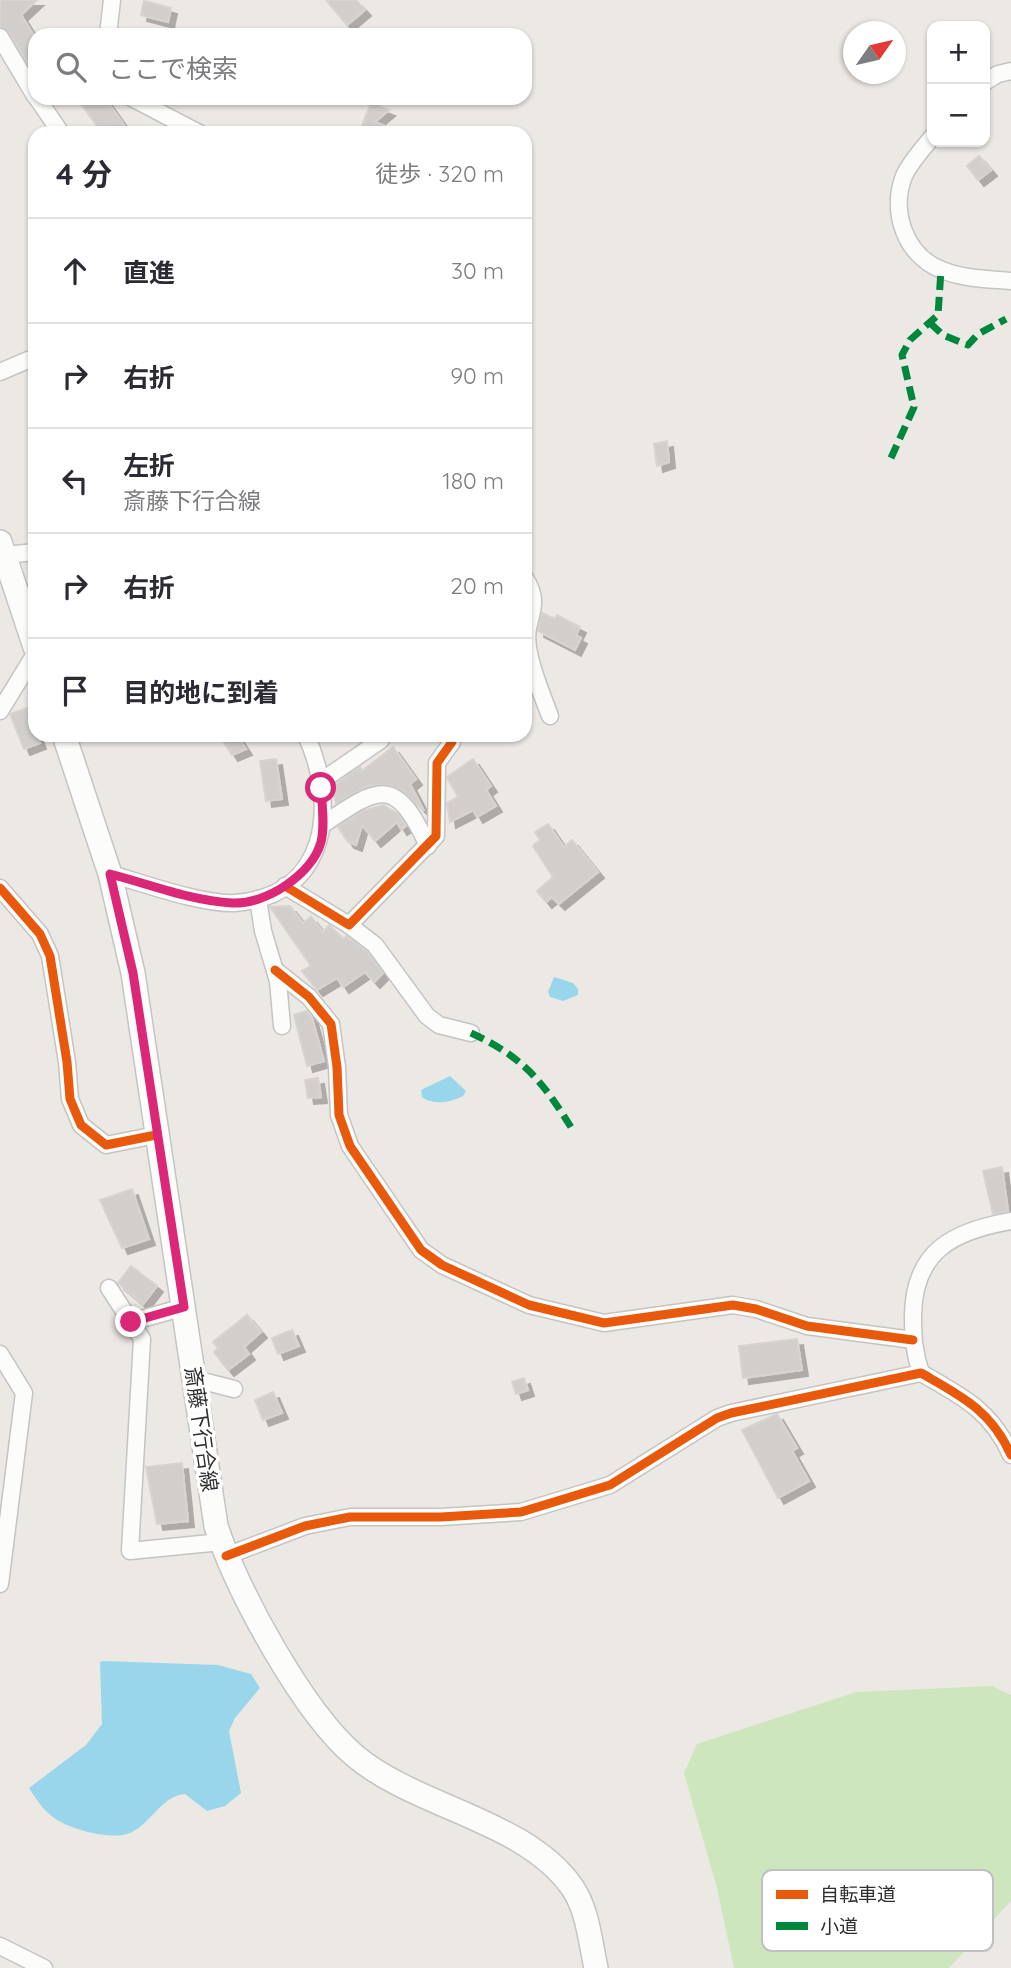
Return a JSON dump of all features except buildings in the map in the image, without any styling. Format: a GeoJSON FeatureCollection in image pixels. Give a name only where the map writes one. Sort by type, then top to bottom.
{"type":"FeatureCollection","features":[{"type":"Feature","properties":{"kind":"main road"},"geometry":{"type":"LineString","coordinates":[[2,549],[28,626]]}},
{"type":"Feature","properties":{"kind":"main road","name":"斎藤下行合線"},"geometry":{"type":"LineString","coordinates":[[66,742],[110,874],[133,973],[156,1135],[224,1549],[246,1600],[292,1675],[345,1745],[389,1781],[514,1839],[563,1876],[579,1903],[589,1930],[596,1968]]}},
{"type":"Feature","properties":{"kind":"street"},"geometry":{"type":"LineString","coordinates":[[109,28],[112,0]]}},
{"type":"Feature","properties":{"kind":"street"},"geometry":{"type":"LineString","coordinates":[[0,37],[28,84]]}},
{"type":"Feature","properties":{"kind":"street"},"geometry":{"type":"LineString","coordinates":[[990,79],[1011,71]]}},
{"type":"Feature","properties":{"kind":"street"},"geometry":{"type":"LineString","coordinates":[[42,105],[56,126]]}},
{"type":"Feature","properties":{"kind":"street"},"geometry":{"type":"LineString","coordinates":[[145,105],[182,126]]}},
{"type":"Feature","properties":{"kind":"street"},"geometry":{"type":"LineString","coordinates":[[927,144],[905,173],[900,187],[898,211],[906,235],[923,257],[941,270],[961,276],[1011,281]]}},
{"type":"Feature","properties":{"kind":"street"},"geometry":{"type":"LineString","coordinates":[[0,372],[28,360]]}},
{"type":"Feature","properties":{"kind":"street"},"geometry":{"type":"LineString","coordinates":[[2,549],[28,551]]}},
{"type":"Feature","properties":{"kind":"street"},"geometry":{"type":"LineString","coordinates":[[532,591],[536,606],[532,618]]}},
{"type":"Feature","properties":{"kind":"street"},"geometry":{"type":"LineString","coordinates":[[532,660],[550,716]]}},
{"type":"Feature","properties":{"kind":"street"},"geometry":{"type":"LineString","coordinates":[[0,711],[28,665]]}},
{"type":"Feature","properties":{"kind":"street"},"geometry":{"type":"LineString","coordinates":[[110,874],[194,897],[233,903],[258,899],[285,886],[313,860],[321,841],[320,782],[308,742]]}},
{"type":"Feature","properties":{"kind":"street"},"geometry":{"type":"LineString","coordinates":[[320,782],[378,742]]}},
{"type":"Feature","properties":{"kind":"street"},"geometry":{"type":"LineString","coordinates":[[349,925],[436,836],[437,763],[452,743]]}},
{"type":"Feature","properties":{"kind":"street"},"geometry":{"type":"LineString","coordinates":[[322,825],[362,799],[375,793],[387,794],[401,801],[415,818],[428,846]]}},
{"type":"Feature","properties":{"kind":"street"},"geometry":{"type":"LineString","coordinates":[[285,886],[349,925],[375,945],[427,1016],[439,1025],[471,1033]]}},
{"type":"Feature","properties":{"kind":"street"},"geometry":{"type":"LineString","coordinates":[[0,888],[40,934],[50,956],[67,1062],[69,1099],[81,1125],[106,1145],[156,1135]]}},
{"type":"Feature","properties":{"kind":"street"},"geometry":{"type":"LineString","coordinates":[[258,899],[263,931],[275,970],[282,1026]]}},
{"type":"Feature","properties":{"kind":"street"},"geometry":{"type":"LineString","coordinates":[[275,970],[309,997],[331,1024],[337,1068],[339,1115],[350,1146],[421,1250],[442,1265],[529,1305],[604,1323],[733,1305],[756,1308],[807,1326],[913,1340]]}},
{"type":"Feature","properties":{"kind":"street"},"geometry":{"type":"LineString","coordinates":[[1011,1221],[968,1232],[933,1252],[914,1287],[912,1349],[921,1373],[970,1401],[989,1420],[1011,1455]]}},
{"type":"Feature","properties":{"kind":"street"},"geometry":{"type":"LineString","coordinates":[[109,1288],[142,1339],[130,1551],[224,1549],[305,1526],[350,1517],[441,1517],[521,1512],[610,1485],[717,1418],[855,1385],[921,1373]]}},
{"type":"Feature","properties":{"kind":"street"},"geometry":{"type":"LineString","coordinates":[[131,1322],[184,1307]]}},
{"type":"Feature","properties":{"kind":"street"},"geometry":{"type":"LineString","coordinates":[[0,1354],[24,1393],[2,1548],[0,1584]]}},
{"type":"Feature","properties":{"kind":"street"},"geometry":{"type":"LineString","coordinates":[[195,1380],[234,1390]]}},
{"type":"Feature","properties":{"kind":"street"},"geometry":{"type":"LineString","coordinates":[[0,1946],[44,1968]]}},
{"type":"Feature","properties":{"kind":"green space"},"geometry":{"type":"Polygon","coordinates":[[[992,1686],[1011,1695],[1011,1901],[993,1920],[993,1870],[762,1870],[762,1951],[965,1951],[949,1968],[734,1968],[717,1888],[684,1773],[697,1744],[856,1692],[992,1686]]]}},
{"type":"Feature","properties":{"kind":"water"},"geometry":{"type":"Polygon","coordinates":[[[554,977],[573,983],[578,989],[578,995],[563,1001],[550,997],[548,992],[554,977]]]}},
{"type":"Feature","properties":{"kind":"water"},"geometry":{"type":"Polygon","coordinates":[[[450,1076],[466,1091],[463,1096],[442,1102],[422,1097],[421,1090],[450,1076]]]}},
{"type":"Feature","properties":{"kind":"water"},"geometry":{"type":"Polygon","coordinates":[[[100,1662],[218,1665],[251,1674],[260,1688],[235,1718],[229,1731],[241,1793],[225,1806],[207,1811],[185,1794],[176,1796],[135,1830],[120,1835],[104,1835],[77,1829],[48,1813],[29,1788],[86,1745],[102,1724],[100,1662]]]}},
{"type":"Feature","properties":{"kind":"marked path"},"geometry":{"type":"LineString","coordinates":[[891,458],[914,407],[902,355],[910,340],[938,315],[941,270]]}},
{"type":"Feature","properties":{"kind":"marked path"},"geometry":{"type":"LineString","coordinates":[[930,323],[943,335],[968,345],[978,334],[1006,319]]}},
{"type":"Feature","properties":{"kind":"marked path"},"geometry":{"type":"LineString","coordinates":[[471,1033],[506,1052],[531,1073],[574,1132]]}},
{"type":"Feature","properties":{"kind":"cycle path"},"geometry":{"type":"LineString","coordinates":[[285,886],[349,925],[436,836],[437,763],[452,742]]}},
{"type":"Feature","properties":{"kind":"cycle path"},"geometry":{"type":"LineString","coordinates":[[0,888],[40,934],[50,956],[67,1062],[70,1099],[81,1125],[106,1145],[156,1135]]}},
{"type":"Feature","properties":{"kind":"cycle path"},"geometry":{"type":"LineString","coordinates":[[275,970],[309,997],[331,1024],[337,1067],[339,1115],[350,1146],[421,1250],[442,1265],[529,1305],[604,1323],[733,1305],[756,1309],[807,1326],[913,1340]]}},
{"type":"Feature","properties":{"kind":"cycle path"},"geometry":{"type":"LineString","coordinates":[[226,1556],[305,1526],[350,1517],[441,1517],[521,1512],[610,1485],[717,1418],[731,1413],[921,1373],[962,1397],[984,1415],[994,1426],[1011,1455]]}},
{"type":"Feature","properties":{"kind":"route"},"geometry":{"type":"LineString","coordinates":[[131,1322],[184,1307],[133,973],[110,874],[194,897],[233,903],[258,899],[285,886],[313,860],[321,841],[321,788]]}}]}
